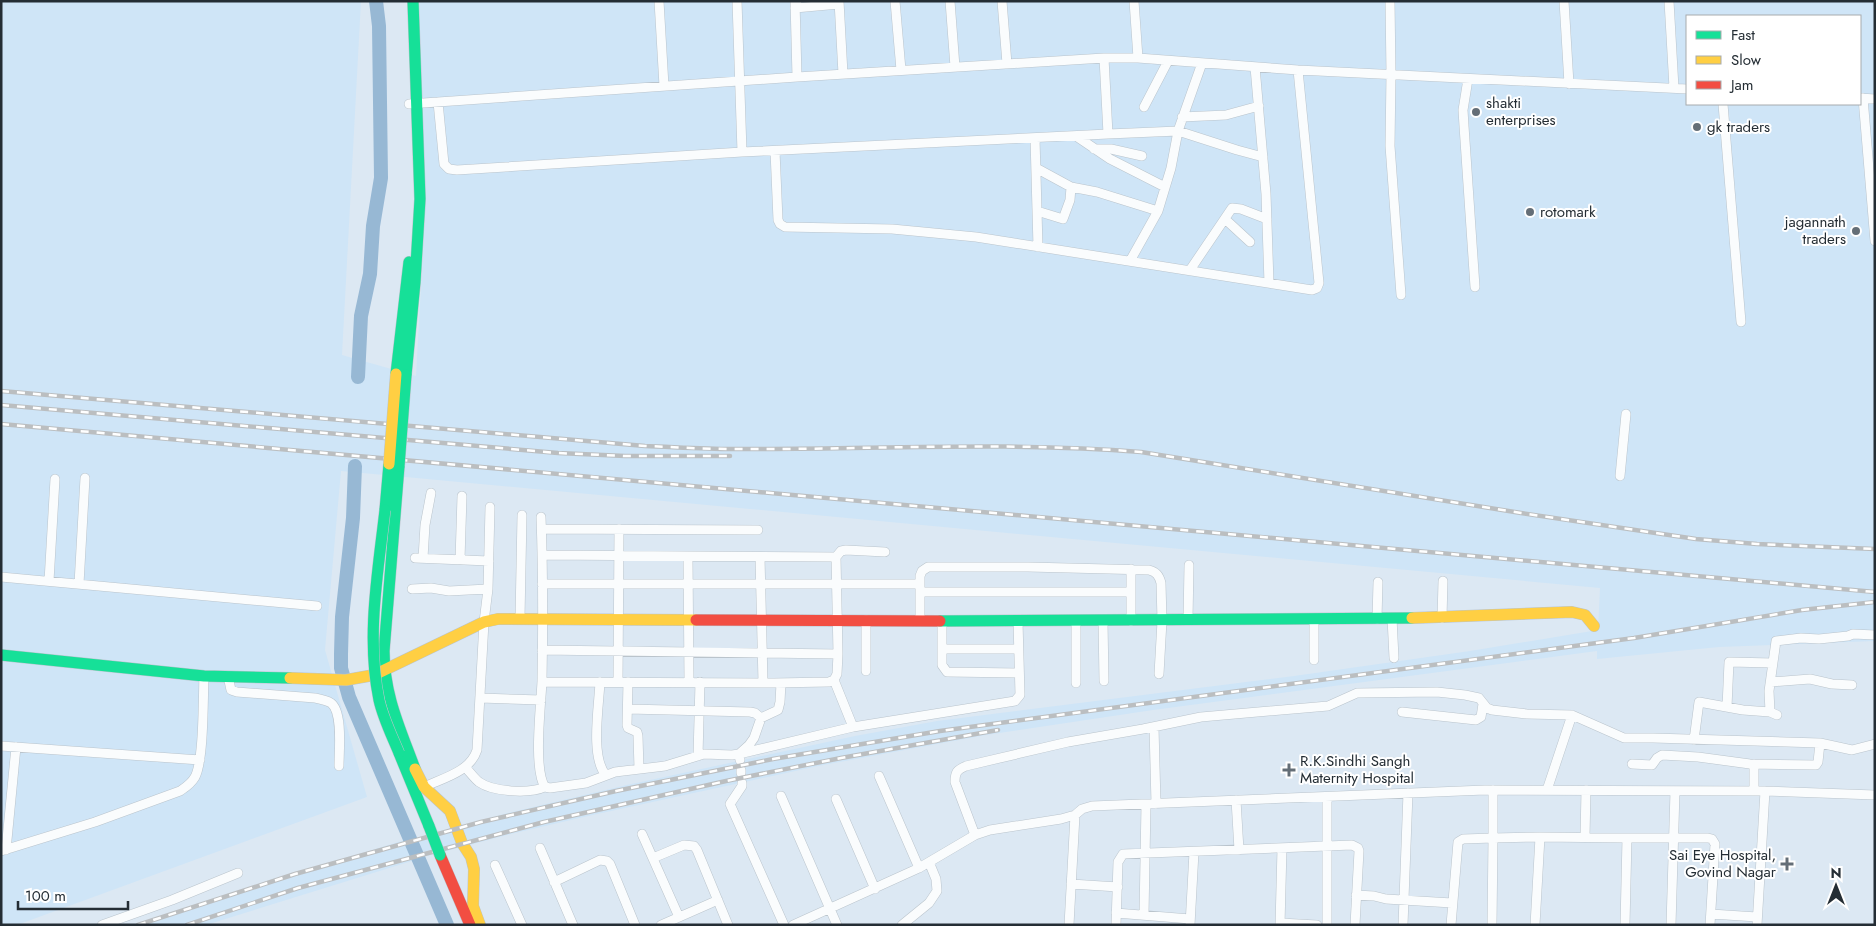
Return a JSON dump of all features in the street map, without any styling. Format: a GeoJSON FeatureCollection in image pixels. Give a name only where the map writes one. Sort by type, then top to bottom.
{"type":"FeatureCollection","features":[{"type":"Feature","properties":{"kind":"street"},"geometry":{"type":"LineString","coordinates":[[404,1],[413,103]]}},
{"type":"Feature","properties":{"kind":"street"},"geometry":{"type":"LineString","coordinates":[[413,1],[411,227],[394,465],[384,671],[388,695],[416,772],[424,787],[450,811],[462,843],[471,857],[474,869],[474,906],[480,925]]}},
{"type":"Feature","properties":{"kind":"street"},"geometry":{"type":"LineString","coordinates":[[659,1],[664,86]]}},
{"type":"Feature","properties":{"kind":"street"},"geometry":{"type":"LineString","coordinates":[[736,1],[742,152]]}},
{"type":"Feature","properties":{"kind":"street"},"geometry":{"type":"LineString","coordinates":[[895,1],[901,70]]}},
{"type":"Feature","properties":{"kind":"street"},"geometry":{"type":"LineString","coordinates":[[950,1],[955,67]]}},
{"type":"Feature","properties":{"kind":"street"},"geometry":{"type":"LineString","coordinates":[[1002,1],[1007,64]]}},
{"type":"Feature","properties":{"kind":"street"},"geometry":{"type":"LineString","coordinates":[[1134,1],[1138,58]]}},
{"type":"Feature","properties":{"kind":"street"},"geometry":{"type":"LineString","coordinates":[[1390,1],[1392,74],[1390,146],[1401,295]]}},
{"type":"Feature","properties":{"kind":"street"},"geometry":{"type":"LineString","coordinates":[[1564,1],[1569,84]]}},
{"type":"Feature","properties":{"kind":"street"},"geometry":{"type":"LineString","coordinates":[[1668,1],[1674,88]]}},
{"type":"Feature","properties":{"kind":"street"},"geometry":{"type":"LineString","coordinates":[[797,77],[796,3],[839,3],[843,74]]}},
{"type":"Feature","properties":{"kind":"street"},"geometry":{"type":"LineString","coordinates":[[413,103],[1104,58],[1138,58],[1298,70],[1686,89]]}},
{"type":"Feature","properties":{"kind":"street"},"geometry":{"type":"LineString","coordinates":[[1104,58],[1108,134]]}},
{"type":"Feature","properties":{"kind":"street"},"geometry":{"type":"LineString","coordinates":[[1144,107],[1168,61]]}},
{"type":"Feature","properties":{"kind":"street"},"geometry":{"type":"LineString","coordinates":[[1130,261],[1158,211],[1171,168],[1182,117],[1202,63]]}},
{"type":"Feature","properties":{"kind":"street"},"geometry":{"type":"LineString","coordinates":[[1255,66],[1263,157],[1269,283]]}},
{"type":"Feature","properties":{"kind":"street"},"geometry":{"type":"LineString","coordinates":[[775,151],[778,220],[780,224],[786,227],[845,227],[930,232],[1038,246],[1312,290],[1317,288],[1320,283],[1298,70]]}},
{"type":"Feature","properties":{"kind":"street"},"geometry":{"type":"LineString","coordinates":[[1468,78],[1463,110],[1475,287]]}},
{"type":"Feature","properties":{"kind":"street"},"geometry":{"type":"LineString","coordinates":[[1875,99],[1861,98],[1875,241]]}},
{"type":"Feature","properties":{"kind":"street"},"geometry":{"type":"LineString","coordinates":[[438,102],[444,164],[449,169],[457,170],[742,152],[1178,131],[1263,157]]}},
{"type":"Feature","properties":{"kind":"street"},"geometry":{"type":"LineString","coordinates":[[1723,105],[1741,322]]}},
{"type":"Feature","properties":{"kind":"street"},"geometry":{"type":"LineString","coordinates":[[1182,117],[1226,115],[1259,106]]}},
{"type":"Feature","properties":{"kind":"street"},"geometry":{"type":"LineString","coordinates":[[1076,136],[1118,164],[1165,187]]}},
{"type":"Feature","properties":{"kind":"street"},"geometry":{"type":"LineString","coordinates":[[1035,138],[1038,246]]}},
{"type":"Feature","properties":{"kind":"street"},"geometry":{"type":"LineString","coordinates":[[1094,149],[1111,149],[1142,156]]}},
{"type":"Feature","properties":{"kind":"street"},"geometry":{"type":"LineString","coordinates":[[1036,168],[1071,187],[1097,192],[1158,211]]}},
{"type":"Feature","properties":{"kind":"street"},"geometry":{"type":"LineString","coordinates":[[1037,211],[1063,220],[1070,200],[1071,187]]}},
{"type":"Feature","properties":{"kind":"street"},"geometry":{"type":"LineString","coordinates":[[1190,270],[1229,211],[1236,207],[1267,220]]}},
{"type":"Feature","properties":{"kind":"street"},"geometry":{"type":"LineString","coordinates":[[1225,218],[1250,242]]}},
{"type":"Feature","properties":{"kind":"street"},"geometry":{"type":"LineString","coordinates":[[1620,476],[1626,414]]}},
{"type":"Feature","properties":{"kind":"street"},"geometry":{"type":"LineString","coordinates":[[394,465],[385,510],[374,622],[374,661],[379,702],[470,925]]}},
{"type":"Feature","properties":{"kind":"street"},"geometry":{"type":"LineString","coordinates":[[79,584],[85,478]]}},
{"type":"Feature","properties":{"kind":"street"},"geometry":{"type":"LineString","coordinates":[[49,581],[55,479]]}},
{"type":"Feature","properties":{"kind":"street"},"geometry":{"type":"LineString","coordinates":[[431,493],[419,558],[489,561]]}},
{"type":"Feature","properties":{"kind":"street"},"geometry":{"type":"LineString","coordinates":[[460,560],[462,496]]}},
{"type":"Feature","properties":{"kind":"street"},"geometry":{"type":"LineString","coordinates":[[424,787],[465,767],[475,757],[477,750],[484,622],[488,589],[490,507]]}},
{"type":"Feature","properties":{"kind":"street"},"geometry":{"type":"LineString","coordinates":[[520,618],[522,515]]}},
{"type":"Feature","properties":{"kind":"street"},"geometry":{"type":"LineString","coordinates":[[541,517],[542,682],[539,755],[542,782],[545,787]]}},
{"type":"Feature","properties":{"kind":"street"},"geometry":{"type":"LineString","coordinates":[[542,529],[758,530]]}},
{"type":"Feature","properties":{"kind":"street"},"geometry":{"type":"LineString","coordinates":[[620,529],[618,651],[628,709],[628,728],[638,736],[639,769]]}},
{"type":"Feature","properties":{"kind":"street"},"geometry":{"type":"LineString","coordinates":[[542,555],[836,557],[846,550],[885,552]]}},
{"type":"Feature","properties":{"kind":"street"},"geometry":{"type":"LineString","coordinates":[[688,557],[689,682]]}},
{"type":"Feature","properties":{"kind":"street"},"geometry":{"type":"LineString","coordinates":[[760,557],[762,683]]}},
{"type":"Feature","properties":{"kind":"street"},"geometry":{"type":"LineString","coordinates":[[542,682],[781,683],[829,682],[834,680],[837,674],[838,654],[836,557]]}},
{"type":"Feature","properties":{"kind":"street"},"geometry":{"type":"LineString","coordinates":[[1188,620],[1189,565]]}},
{"type":"Feature","properties":{"kind":"street"},"geometry":{"type":"LineString","coordinates":[[920,621],[922,571],[928,567],[1149,570],[1156,572],[1159,577],[1162,621],[1159,674]]}},
{"type":"Feature","properties":{"kind":"street"},"geometry":{"type":"LineString","coordinates":[[1131,569],[1131,621]]}},
{"type":"Feature","properties":{"kind":"street"},"geometry":{"type":"LineString","coordinates":[[1,577],[317,606]]}},
{"type":"Feature","properties":{"kind":"street"},"geometry":{"type":"LineString","coordinates":[[1442,618],[1443,581]]}},
{"type":"Feature","properties":{"kind":"street"},"geometry":{"type":"LineString","coordinates":[[1377,619],[1378,582]]}},
{"type":"Feature","properties":{"kind":"street"},"geometry":{"type":"LineString","coordinates":[[542,584],[836,585],[1131,592]]}},
{"type":"Feature","properties":{"kind":"street"},"geometry":{"type":"LineString","coordinates":[[412,589],[431,588],[449,591],[488,589]]}},
{"type":"Feature","properties":{"kind":"street"},"geometry":{"type":"LineString","coordinates":[[1,655],[204,676],[346,680],[374,675],[384,671],[484,622],[520,618],[762,621],[1162,621],[1442,618],[1572,612],[1585,615],[1594,626]]}},
{"type":"Feature","properties":{"kind":"street"},"geometry":{"type":"LineString","coordinates":[[1392,618],[1394,658]]}},
{"type":"Feature","properties":{"kind":"street"},"geometry":{"type":"LineString","coordinates":[[866,620],[866,671]]}},
{"type":"Feature","properties":{"kind":"street"},"geometry":{"type":"LineString","coordinates":[[1314,620],[1314,660]]}},
{"type":"Feature","properties":{"kind":"street"},"geometry":{"type":"LineString","coordinates":[[942,621],[943,670],[947,672],[1018,673]]}},
{"type":"Feature","properties":{"kind":"street"},"geometry":{"type":"LineString","coordinates":[[465,767],[479,782],[494,788],[525,791],[586,783],[606,775],[665,766],[698,756],[740,757],[854,727],[1016,701],[1020,695],[1018,621]]}},
{"type":"Feature","properties":{"kind":"street"},"geometry":{"type":"LineString","coordinates":[[1076,621],[1076,683]]}},
{"type":"Feature","properties":{"kind":"street"},"geometry":{"type":"LineString","coordinates":[[1104,621],[1104,681]]}},
{"type":"Feature","properties":{"kind":"street"},"geometry":{"type":"LineString","coordinates":[[1694,740],[1699,702],[1774,713],[1769,691],[1776,641],[1801,638],[1819,639],[1853,634],[1875,635]]}},
{"type":"Feature","properties":{"kind":"street"},"geometry":{"type":"LineString","coordinates":[[942,649],[1018,649]]}},
{"type":"Feature","properties":{"kind":"street"},"geometry":{"type":"LineString","coordinates":[[542,650],[838,654]]}},
{"type":"Feature","properties":{"kind":"street"},"geometry":{"type":"LineString","coordinates":[[1727,707],[1729,662],[1773,663]]}},
{"type":"Feature","properties":{"kind":"street"},"geometry":{"type":"LineString","coordinates":[[16,747],[3,851],[96,822],[180,791],[190,785],[196,776],[200,760],[204,676]]}},
{"type":"Feature","properties":{"kind":"street"},"geometry":{"type":"LineString","coordinates":[[228,676],[231,690],[237,692],[315,698],[332,704],[338,716],[339,766]]}},
{"type":"Feature","properties":{"kind":"street"},"geometry":{"type":"LineString","coordinates":[[1771,682],[1810,679],[1832,684],[1852,684]]}},
{"type":"Feature","properties":{"kind":"street"},"geometry":{"type":"LineString","coordinates":[[834,680],[854,727]]}},
{"type":"Feature","properties":{"kind":"street"},"geometry":{"type":"LineString","coordinates":[[600,682],[596,752],[600,766],[606,775]]}},
{"type":"Feature","properties":{"kind":"street"},"geometry":{"type":"LineString","coordinates":[[698,756],[700,682]]}},
{"type":"Feature","properties":{"kind":"street"},"geometry":{"type":"LineString","coordinates":[[740,757],[754,738],[761,718],[778,710],[781,683]]}},
{"type":"Feature","properties":{"kind":"street"},"geometry":{"type":"LineString","coordinates":[[975,835],[955,782],[957,770],[966,766],[1068,742],[1200,717],[1328,706],[1357,693],[1437,692],[1475,696],[1487,708],[1498,711],[1572,715],[1624,738],[1820,743],[1852,750],[1875,744]]}},
{"type":"Feature","properties":{"kind":"street"},"geometry":{"type":"LineString","coordinates":[[480,698],[541,700]]}},
{"type":"Feature","properties":{"kind":"street"},"geometry":{"type":"LineString","coordinates":[[1402,712],[1476,720],[1480,717],[1484,704]]}},
{"type":"Feature","properties":{"kind":"street"},"geometry":{"type":"LineString","coordinates":[[628,709],[750,712],[755,713],[761,718]]}},
{"type":"Feature","properties":{"kind":"street"},"geometry":{"type":"LineString","coordinates":[[1547,790],[1572,715]]}},
{"type":"Feature","properties":{"kind":"street"},"geometry":{"type":"LineString","coordinates":[[1154,727],[1156,804]]}},
{"type":"Feature","properties":{"kind":"street"},"geometry":{"type":"LineString","coordinates":[[1632,764],[1652,765],[1662,755],[1698,757],[1754,764],[1816,765],[1820,743]]}},
{"type":"Feature","properties":{"kind":"street"},"geometry":{"type":"LineString","coordinates":[[1,746],[200,760]]}},
{"type":"Feature","properties":{"kind":"street"},"geometry":{"type":"LineString","coordinates":[[1754,764],[1754,791]]}},
{"type":"Feature","properties":{"kind":"street"},"geometry":{"type":"LineString","coordinates":[[879,776],[919,868]]}},
{"type":"Feature","properties":{"kind":"street"},"geometry":{"type":"LineString","coordinates":[[742,783],[730,804],[784,925]]}},
{"type":"Feature","properties":{"kind":"street"},"geometry":{"type":"LineString","coordinates":[[1492,925],[1493,790]]}},
{"type":"Feature","properties":{"kind":"street"},"geometry":{"type":"LineString","coordinates":[[793,925],[919,868],[975,835],[990,830],[1061,819],[1075,815],[1082,809],[1092,806],[1493,790],[1765,791],[1875,795]]}},
{"type":"Feature","properties":{"kind":"street"},"geometry":{"type":"LineString","coordinates":[[1585,838],[1586,790]]}},
{"type":"Feature","properties":{"kind":"street"},"geometry":{"type":"LineString","coordinates":[[1671,925],[1675,791]]}},
{"type":"Feature","properties":{"kind":"street"},"geometry":{"type":"LineString","coordinates":[[1711,914],[1757,921],[1765,791]]}},
{"type":"Feature","properties":{"kind":"street"},"geometry":{"type":"LineString","coordinates":[[1403,925],[1408,794]]}},
{"type":"Feature","properties":{"kind":"street"},"geometry":{"type":"LineString","coordinates":[[781,796],[837,925]]}},
{"type":"Feature","properties":{"kind":"street"},"geometry":{"type":"LineString","coordinates":[[1326,925],[1327,797]]}},
{"type":"Feature","properties":{"kind":"street"},"geometry":{"type":"LineString","coordinates":[[836,799],[875,889]]}},
{"type":"Feature","properties":{"kind":"street"},"geometry":{"type":"LineString","coordinates":[[1236,800],[1239,850]]}},
{"type":"Feature","properties":{"kind":"street"},"geometry":{"type":"LineString","coordinates":[[1144,915],[1146,804]]}},
{"type":"Feature","properties":{"kind":"street"},"geometry":{"type":"LineString","coordinates":[[1069,925],[1075,815]]}},
{"type":"Feature","properties":{"kind":"street"},"geometry":{"type":"LineString","coordinates":[[642,834],[679,917]]}},
{"type":"Feature","properties":{"kind":"street"},"geometry":{"type":"LineString","coordinates":[[1535,925],[1540,837]]}},
{"type":"Feature","properties":{"kind":"street"},"geometry":{"type":"LineString","coordinates":[[1450,925],[1458,842],[1463,839],[1540,837],[1708,838],[1714,841],[1710,925]]}},
{"type":"Feature","properties":{"kind":"street"},"geometry":{"type":"LineString","coordinates":[[1625,925],[1627,838]]}},
{"type":"Feature","properties":{"kind":"street"},"geometry":{"type":"LineString","coordinates":[[653,858],[684,845],[694,846],[728,925]]}},
{"type":"Feature","properties":{"kind":"street"},"geometry":{"type":"LineString","coordinates":[[1116,925],[1120,857],[1128,853],[1352,845],[1358,848],[1355,925]]}},
{"type":"Feature","properties":{"kind":"street"},"geometry":{"type":"LineString","coordinates":[[540,848],[573,925]]}},
{"type":"Feature","properties":{"kind":"street"},"geometry":{"type":"LineString","coordinates":[[1282,848],[1280,924],[1317,925]]}},
{"type":"Feature","properties":{"kind":"street"},"geometry":{"type":"LineString","coordinates":[[1116,913],[1190,922],[1194,852]]}},
{"type":"Feature","properties":{"kind":"street"},"geometry":{"type":"LineString","coordinates":[[554,882],[600,860],[607,861],[636,925]]}},
{"type":"Feature","properties":{"kind":"street"},"geometry":{"type":"LineString","coordinates":[[902,925],[928,903],[937,892],[936,879],[928,862]]}},
{"type":"Feature","properties":{"kind":"street"},"geometry":{"type":"LineString","coordinates":[[494,865],[522,925]]}},
{"type":"Feature","properties":{"kind":"street"},"geometry":{"type":"LineString","coordinates":[[102,925],[172,900],[238,873]]}},
{"type":"Feature","properties":{"kind":"street"},"geometry":{"type":"LineString","coordinates":[[1071,884],[1118,887]]}},
{"type":"Feature","properties":{"kind":"street"},"geometry":{"type":"LineString","coordinates":[[1356,895],[1404,901],[1452,903]]}},
{"type":"Feature","properties":{"kind":"street"},"geometry":{"type":"LineString","coordinates":[[661,925],[718,900]]}},
{"type":"Feature","properties":{"kind":"shaded area"},"geometry":{"type":"Polygon","coordinates":[[[1,1],[361,1],[342,355],[416,376],[425,215],[415,1],[1875,1],[1875,641],[1719,647],[1597,659],[1597,651],[1153,710],[986,735],[818,766],[588,816],[424,857],[418,839],[504,814],[627,785],[855,736],[937,721],[1294,676],[1470,651],[1598,630],[1600,588],[341,471],[325,650],[367,797],[17,925],[1,925],[1,1]]]}},
{"type":"Feature","properties":{"kind":"shaded area"},"geometry":{"type":"Polygon","coordinates":[[[405,840],[415,860],[206,925],[134,925],[290,875],[405,840]]]}},
{"type":"Feature","properties":{"kind":"waterway"},"geometry":{"type":"LineString","coordinates":[[358,377],[361,316],[370,274],[373,226],[381,178],[379,26],[376,1]]}},
{"type":"Feature","properties":{"kind":"waterway"},"geometry":{"type":"LineString","coordinates":[[355,466],[353,518],[342,617],[341,668],[349,697],[447,925]]}},
{"type":"Feature","properties":{"kind":"railway"},"geometry":{"type":"LineString","coordinates":[[1,391],[645,446],[732,449],[988,446],[1141,452],[1696,539],[1757,544],[1875,549]]}},
{"type":"Feature","properties":{"kind":"railway"},"geometry":{"type":"LineString","coordinates":[[1,405],[558,453],[625,456],[730,456]]}},
{"type":"Feature","properties":{"kind":"railway"},"geometry":{"type":"LineString","coordinates":[[1,424],[1875,592]]}},
{"type":"Feature","properties":{"kind":"railway"},"geometry":{"type":"LineString","coordinates":[[138,925],[295,874],[481,822],[616,791],[773,759],[940,731],[1634,638],[1802,610],[1875,602]]}},
{"type":"Feature","properties":{"kind":"railway"},"geometry":{"type":"LineString","coordinates":[[187,925],[298,888],[544,822],[726,781],[998,730]]}},
{"type":"Feature","properties":{"kind":"traffic: fast"},"geometry":{"type":"LineString","coordinates":[[406,375],[415,282],[420,199],[413,1]]}},
{"type":"Feature","properties":{"kind":"traffic: fast"},"geometry":{"type":"LineString","coordinates":[[396,374],[409,262]]}},
{"type":"Feature","properties":{"kind":"traffic: fast"},"geometry":{"type":"LineString","coordinates":[[399,466],[406,375]]}},
{"type":"Feature","properties":{"kind":"traffic: fast"},"geometry":{"type":"LineString","coordinates":[[385,510],[389,464]]}},
{"type":"Feature","properties":{"kind":"traffic: fast"},"geometry":{"type":"LineString","coordinates":[[399,466],[384,651],[390,697],[415,769]]}},
{"type":"Feature","properties":{"kind":"traffic: fast"},"geometry":{"type":"LineString","coordinates":[[385,510],[374,605],[373,652],[379,700],[399,753]]}},
{"type":"Feature","properties":{"kind":"traffic: fast"},"geometry":{"type":"LineString","coordinates":[[940,621],[1412,618]]}},
{"type":"Feature","properties":{"kind":"traffic: fast"},"geometry":{"type":"LineString","coordinates":[[1,655],[204,676],[290,678]]}},
{"type":"Feature","properties":{"kind":"traffic: fast"},"geometry":{"type":"LineString","coordinates":[[399,753],[429,826]]}},
{"type":"Feature","properties":{"kind":"traffic: fast"},"geometry":{"type":"LineString","coordinates":[[429,826],[440,855]]}},
{"type":"Feature","properties":{"kind":"traffic: slow"},"geometry":{"type":"LineString","coordinates":[[389,464],[396,374]]}},
{"type":"Feature","properties":{"kind":"traffic: slow"},"geometry":{"type":"LineString","coordinates":[[1412,618],[1572,612],[1585,615],[1594,626]]}},
{"type":"Feature","properties":{"kind":"traffic: slow"},"geometry":{"type":"LineString","coordinates":[[290,678],[346,680],[374,675],[484,622],[498,619],[696,620]]}},
{"type":"Feature","properties":{"kind":"traffic: slow"},"geometry":{"type":"LineString","coordinates":[[415,769],[424,787],[450,811],[462,843],[471,857],[474,869],[473,906],[480,925]]}},
{"type":"Feature","properties":{"kind":"traffic: jam"},"geometry":{"type":"LineString","coordinates":[[696,620],[940,621]]}},
{"type":"Feature","properties":{"kind":"traffic: jam"},"geometry":{"type":"LineString","coordinates":[[440,855],[470,925]]}},
{"type":"Feature","properties":{"kind":"place","name":"shakti enterprises"},"geometry":{"type":"Point","coordinates":[1476,112]}},
{"type":"Feature","properties":{"kind":"place","name":"gk traders"},"geometry":{"type":"Point","coordinates":[1697,127]}},
{"type":"Feature","properties":{"kind":"place","name":"rotomark"},"geometry":{"type":"Point","coordinates":[1530,212]}},
{"type":"Feature","properties":{"kind":"place","name":"jagannath traders"},"geometry":{"type":"Point","coordinates":[1856,231]}},
{"type":"Feature","properties":{"kind":"place","name":"R.K.Sindhi Sangh Maternity Hospital"},"geometry":{"type":"Point","coordinates":[1289,770]}},
{"type":"Feature","properties":{"kind":"place","name":"Sai Eye Hospital, Govind Nagar"},"geometry":{"type":"Point","coordinates":[1787,864]}}]}
